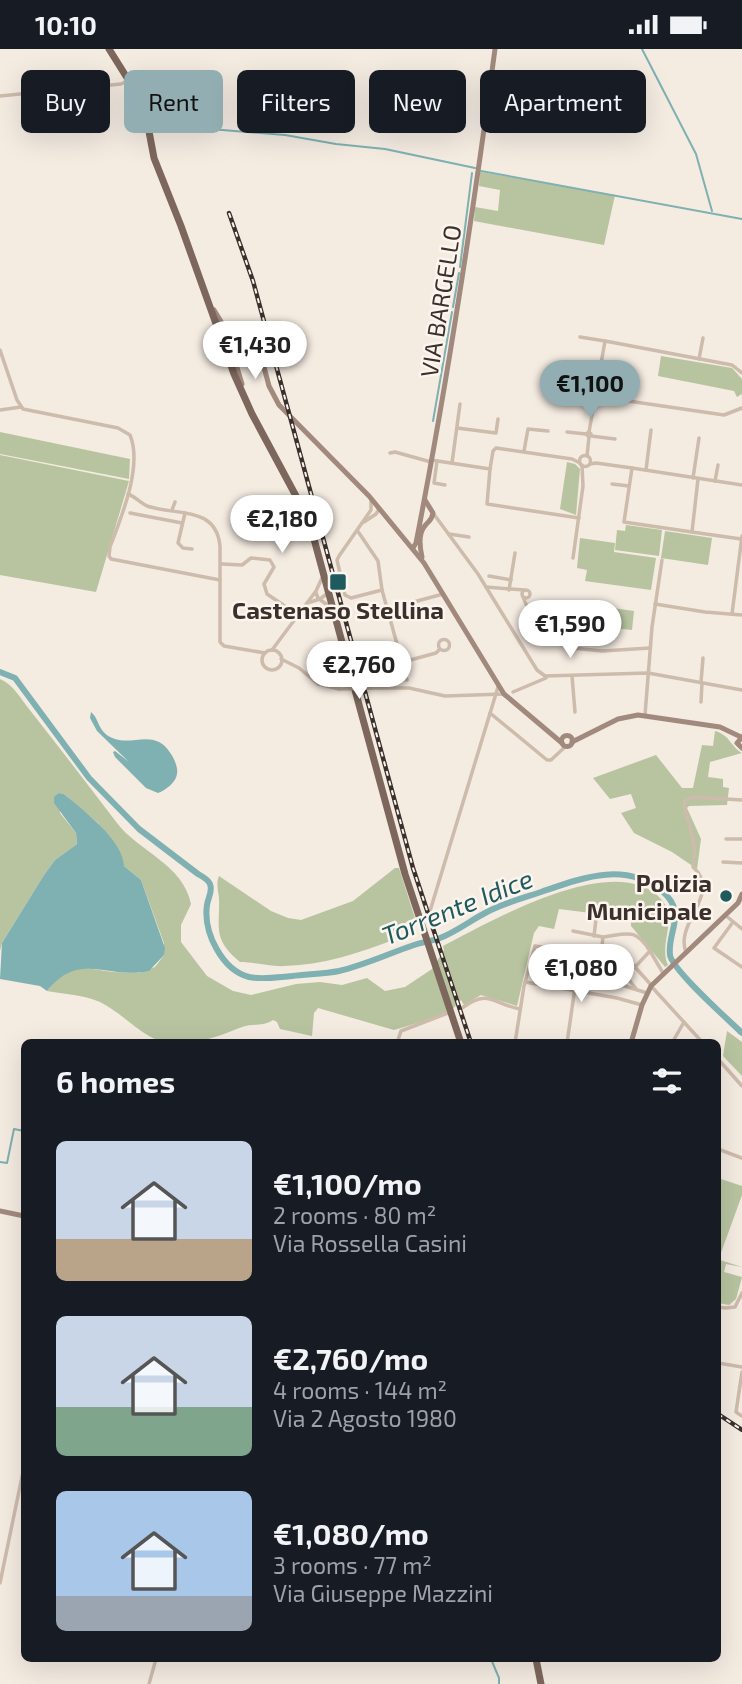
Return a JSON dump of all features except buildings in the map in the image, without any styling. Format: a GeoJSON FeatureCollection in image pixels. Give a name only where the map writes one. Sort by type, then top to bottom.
{"type":"FeatureCollection","features":[{"type":"Feature","properties":{"kind":"main road"},"geometry":{"type":"LineString","coordinates":[[109,49],[124,71]]}},
{"type":"Feature","properties":{"kind":"main road"},"geometry":{"type":"LineString","coordinates":[[149,133],[154,158],[225,350],[249,408],[303,510],[324,572],[401,858],[459,1039]]}},
{"type":"Feature","properties":{"kind":"main road"},"geometry":{"type":"LineString","coordinates":[[537,1662],[541,1684]]}},
{"type":"Feature","properties":{"kind":"street","name":"VIA BARGELLO"},"geometry":{"type":"LineString","coordinates":[[413,548],[433,461],[465,271],[495,49]]}},
{"type":"Feature","properties":{"kind":"street"},"geometry":{"type":"LineString","coordinates":[[0,96],[124,83]]}},
{"type":"Feature","properties":{"kind":"street"},"geometry":{"type":"LineString","coordinates":[[205,295],[227,333],[242,346]]}},
{"type":"Feature","properties":{"kind":"street"},"geometry":{"type":"LineString","coordinates":[[580,337],[732,365],[742,373]]}},
{"type":"Feature","properties":{"kind":"street"},"geometry":{"type":"LineString","coordinates":[[699,359],[703,338]]}},
{"type":"Feature","properties":{"kind":"street"},"geometry":{"type":"LineString","coordinates":[[573,558],[584,458],[605,341]]}},
{"type":"Feature","properties":{"kind":"street"},"geometry":{"type":"LineString","coordinates":[[225,350],[232,345],[254,347],[260,352],[269,386],[279,405],[369,496],[413,548],[438,583],[498,687],[549,731],[567,741]]}},
{"type":"Feature","properties":{"kind":"street"},"geometry":{"type":"LineString","coordinates":[[242,346],[235,361],[249,408]]}},
{"type":"Feature","properties":{"kind":"street"},"geometry":{"type":"LineString","coordinates":[[0,350],[16,400],[21,407]]}},
{"type":"Feature","properties":{"kind":"street"},"geometry":{"type":"LineString","coordinates":[[594,396],[724,415],[742,408]]}},
{"type":"Feature","properties":{"kind":"street"},"geometry":{"type":"LineString","coordinates":[[452,463],[460,404]]}},
{"type":"Feature","properties":{"kind":"street"},"geometry":{"type":"LineString","coordinates":[[0,409],[21,407],[123,429],[130,435],[133,445],[130,487],[109,556],[111,559],[220,580]]}},
{"type":"Feature","properties":{"kind":"street"},"geometry":{"type":"LineString","coordinates":[[457,428],[496,433],[498,419]]}},
{"type":"Feature","properties":{"kind":"street"},"geometry":{"type":"LineString","coordinates":[[524,452],[528,429],[548,432]]}},
{"type":"Feature","properties":{"kind":"street"},"geometry":{"type":"LineString","coordinates":[[646,470],[651,431]]}},
{"type":"Feature","properties":{"kind":"street"},"geometry":{"type":"LineString","coordinates":[[567,432],[615,439]]}},
{"type":"Feature","properties":{"kind":"street"},"geometry":{"type":"LineString","coordinates":[[692,532],[699,438]]}},
{"type":"Feature","properties":{"kind":"street"},"geometry":{"type":"LineString","coordinates":[[579,518],[487,504],[495,448],[572,459],[584,458],[596,463],[742,485]]}},
{"type":"Feature","properties":{"kind":"street"},"geometry":{"type":"LineString","coordinates":[[390,453],[490,469]]}},
{"type":"Feature","properties":{"kind":"street"},"geometry":{"type":"LineString","coordinates":[[584,458],[589,465]]}},
{"type":"Feature","properties":{"kind":"street"},"geometry":{"type":"LineString","coordinates":[[584,458],[589,465]]}},
{"type":"Feature","properties":{"kind":"street","name":"VIA BARGELLO"},"geometry":{"type":"LineString","coordinates":[[433,461],[434,483],[445,485]]}},
{"type":"Feature","properties":{"kind":"street"},"geometry":{"type":"LineString","coordinates":[[583,474],[589,465],[596,463]]}},
{"type":"Feature","properties":{"kind":"street"},"geometry":{"type":"LineString","coordinates":[[715,481],[718,465]]}},
{"type":"Feature","properties":{"kind":"street"},"geometry":{"type":"LineString","coordinates":[[632,468],[624,522],[742,538],[732,614]]}},
{"type":"Feature","properties":{"kind":"street"},"geometry":{"type":"LineString","coordinates":[[612,484],[629,486]]}},
{"type":"Feature","properties":{"kind":"street"},"geometry":{"type":"LineString","coordinates":[[130,487],[148,506],[185,513],[208,521],[217,531],[220,537],[220,642],[224,646],[263,655],[267,668],[295,666]]}},
{"type":"Feature","properties":{"kind":"street"},"geometry":{"type":"LineString","coordinates":[[128,494],[138,498]]}},
{"type":"Feature","properties":{"kind":"street"},"geometry":{"type":"LineString","coordinates":[[369,496],[371,510]]}},
{"type":"Feature","properties":{"kind":"street"},"geometry":{"type":"LineString","coordinates":[[425,496],[433,513],[486,587],[537,670],[548,677]]}},
{"type":"Feature","properties":{"kind":"street"},"geometry":{"type":"LineString","coordinates":[[172,510],[175,502]]}},
{"type":"Feature","properties":{"kind":"street"},"geometry":{"type":"LineString","coordinates":[[379,507],[371,510],[337,560],[345,595],[351,599],[382,590]]}},
{"type":"Feature","properties":{"kind":"street"},"geometry":{"type":"LineString","coordinates":[[363,522],[376,514],[379,507]]}},
{"type":"Feature","properties":{"kind":"street"},"geometry":{"type":"LineString","coordinates":[[130,513],[182,523]]}},
{"type":"Feature","properties":{"kind":"street"},"geometry":{"type":"LineString","coordinates":[[185,513],[178,543],[183,548],[192,549]]}},
{"type":"Feature","properties":{"kind":"street"},"geometry":{"type":"LineString","coordinates":[[424,563],[420,545],[422,530],[430,522],[433,513]]}},
{"type":"Feature","properties":{"kind":"street"},"geometry":{"type":"LineString","coordinates":[[369,519],[380,517],[391,521]]}},
{"type":"Feature","properties":{"kind":"street"},"geometry":{"type":"LineString","coordinates":[[430,522],[440,522]]}},
{"type":"Feature","properties":{"kind":"street"},"geometry":{"type":"LineString","coordinates":[[357,530],[378,561],[382,590],[407,680],[364,674]]}},
{"type":"Feature","properties":{"kind":"street"},"geometry":{"type":"LineString","coordinates":[[449,534],[469,537]]}},
{"type":"Feature","properties":{"kind":"street"},"geometry":{"type":"LineString","coordinates":[[413,548],[420,545]]}},
{"type":"Feature","properties":{"kind":"street"},"geometry":{"type":"LineString","coordinates":[[512,591],[515,553]]}},
{"type":"Feature","properties":{"kind":"street"},"geometry":{"type":"LineString","coordinates":[[220,564],[242,565],[251,558],[268,558],[274,567],[264,584],[267,594],[298,615]]}},
{"type":"Feature","properties":{"kind":"street"},"geometry":{"type":"LineString","coordinates":[[645,715],[654,604],[662,560]]}},
{"type":"Feature","properties":{"kind":"street"},"geometry":{"type":"LineString","coordinates":[[263,655],[278,644],[316,591],[324,572]]}},
{"type":"Feature","properties":{"kind":"street"},"geometry":{"type":"LineString","coordinates":[[489,576],[511,580]]}},
{"type":"Feature","properties":{"kind":"street"},"geometry":{"type":"LineString","coordinates":[[434,598],[438,583]]}},
{"type":"Feature","properties":{"kind":"street"},"geometry":{"type":"LineString","coordinates":[[486,587],[526,595],[527,605],[540,621],[563,624],[571,629]]}},
{"type":"Feature","properties":{"kind":"street"},"geometry":{"type":"LineString","coordinates":[[316,591],[329,592]]}},
{"type":"Feature","properties":{"kind":"street"},"geometry":{"type":"LineString","coordinates":[[316,591],[320,599],[328,604],[337,621]]}},
{"type":"Feature","properties":{"kind":"street"},"geometry":{"type":"LineString","coordinates":[[305,605],[329,592]]}},
{"type":"Feature","properties":{"kind":"street"},"geometry":{"type":"LineString","coordinates":[[388,609],[444,594]]}},
{"type":"Feature","properties":{"kind":"street"},"geometry":{"type":"LineString","coordinates":[[434,598],[451,605]]}},
{"type":"Feature","properties":{"kind":"street"},"geometry":{"type":"LineString","coordinates":[[654,604],[705,613],[742,615]]}},
{"type":"Feature","properties":{"kind":"street"},"geometry":{"type":"LineString","coordinates":[[574,607],[572,648],[602,651],[650,648]]}},
{"type":"Feature","properties":{"kind":"street"},"geometry":{"type":"LineString","coordinates":[[278,644],[281,659],[279,666]]}},
{"type":"Feature","properties":{"kind":"street"},"geometry":{"type":"LineString","coordinates":[[403,662],[436,653],[440,649]]}},
{"type":"Feature","properties":{"kind":"street"},"geometry":{"type":"LineString","coordinates":[[272,650],[278,652]]}},
{"type":"Feature","properties":{"kind":"street"},"geometry":{"type":"LineString","coordinates":[[701,702],[703,658]]}},
{"type":"Feature","properties":{"kind":"street"},"geometry":{"type":"LineString","coordinates":[[281,659],[318,684],[339,689],[410,688],[441,696],[505,695]]}},
{"type":"Feature","properties":{"kind":"street"},"geometry":{"type":"LineString","coordinates":[[513,692],[548,677],[648,673],[742,689]]}},
{"type":"Feature","properties":{"kind":"street"},"geometry":{"type":"LineString","coordinates":[[572,676],[575,712]]}},
{"type":"Feature","properties":{"kind":"street"},"geometry":{"type":"LineString","coordinates":[[434,922],[430,911],[498,687]]}},
{"type":"Feature","properties":{"kind":"street"},"geometry":{"type":"LineString","coordinates":[[490,712],[547,760],[551,760],[567,741],[622,717],[645,715],[726,730],[741,743]]}},
{"type":"Feature","properties":{"kind":"street"},"geometry":{"type":"LineString","coordinates":[[688,951],[684,945],[694,909],[703,893],[703,879],[693,867],[695,842],[684,801],[693,797],[742,800]]}},
{"type":"Feature","properties":{"kind":"street"},"geometry":{"type":"LineString","coordinates":[[726,839],[742,839]]}},
{"type":"Feature","properties":{"kind":"street"},"geometry":{"type":"LineString","coordinates":[[723,862],[742,863]]}},
{"type":"Feature","properties":{"kind":"street"},"geometry":{"type":"LineString","coordinates":[[632,1039],[642,1005],[651,986],[742,896]]}},
{"type":"Feature","properties":{"kind":"street"},"geometry":{"type":"LineString","coordinates":[[725,915],[742,929]]}},
{"type":"Feature","properties":{"kind":"street"},"geometry":{"type":"LineString","coordinates":[[594,936],[596,919]]}},
{"type":"Feature","properties":{"kind":"street"},"geometry":{"type":"LineString","coordinates":[[733,922],[714,948],[742,967]]}},
{"type":"Feature","properties":{"kind":"street"},"geometry":{"type":"LineString","coordinates":[[573,931],[603,937],[632,933],[650,951],[664,973]]}},
{"type":"Feature","properties":{"kind":"street"},"geometry":{"type":"LineString","coordinates":[[601,955],[603,937]]}},
{"type":"Feature","properties":{"kind":"street"},"geometry":{"type":"LineString","coordinates":[[516,1039],[525,982],[535,946],[627,958],[699,1039]]}},
{"type":"Feature","properties":{"kind":"street"},"geometry":{"type":"LineString","coordinates":[[635,967],[650,951]]}},
{"type":"Feature","properties":{"kind":"street"},"geometry":{"type":"LineString","coordinates":[[568,1039],[580,953]]}},
{"type":"Feature","properties":{"kind":"street"},"geometry":{"type":"LineString","coordinates":[[638,990],[620,968],[617,966],[614,969],[609,981],[647,993]]}},
{"type":"Feature","properties":{"kind":"street"},"geometry":{"type":"LineString","coordinates":[[525,982],[642,1005]]}},
{"type":"Feature","properties":{"kind":"street"},"geometry":{"type":"LineString","coordinates":[[462,1008],[482,997],[520,1009]]}},
{"type":"Feature","properties":{"kind":"street"},"geometry":{"type":"LineString","coordinates":[[398,1039],[401,1031],[453,1012]]}},
{"type":"Feature","properties":{"kind":"street"},"geometry":{"type":"LineString","coordinates":[[674,1039],[684,1022]]}},
{"type":"Feature","properties":{"kind":"street"},"geometry":{"type":"LineString","coordinates":[[721,1062],[742,1086]]}},
{"type":"Feature","properties":{"kind":"street"},"geometry":{"type":"LineString","coordinates":[[721,1150],[742,1158]]}},
{"type":"Feature","properties":{"kind":"street"},"geometry":{"type":"LineString","coordinates":[[0,1211],[21,1215]]}},
{"type":"Feature","properties":{"kind":"street"},"geometry":{"type":"LineString","coordinates":[[721,1307],[735,1307],[742,1293]]}},
{"type":"Feature","properties":{"kind":"street"},"geometry":{"type":"LineString","coordinates":[[721,1364],[742,1369],[736,1405],[736,1412],[742,1416]]}},
{"type":"Feature","properties":{"kind":"street"},"geometry":{"type":"LineString","coordinates":[[0,1583],[21,1482]]}},
{"type":"Feature","properties":{"kind":"street"},"geometry":{"type":"LineString","coordinates":[[149,1684],[155,1662]]}},
{"type":"Feature","properties":{"kind":"green space"},"geometry":{"type":"Polygon","coordinates":[[[480,172],[615,195],[604,245],[474,221],[475,207],[498,211],[500,190],[479,186],[480,172]]]}},
{"type":"Feature","properties":{"kind":"green space"},"geometry":{"type":"Polygon","coordinates":[[[661,356],[732,368],[742,379],[742,394],[737,397],[734,391],[658,376],[661,356]]]}},
{"type":"Feature","properties":{"kind":"green space"},"geometry":{"type":"Polygon","coordinates":[[[0,432],[130,459],[129,479],[0,454],[0,432]]]}},
{"type":"Feature","properties":{"kind":"green space"},"geometry":{"type":"Polygon","coordinates":[[[0,455],[129,481],[96,592],[0,575],[0,455]]]}},
{"type":"Feature","properties":{"kind":"green space"},"geometry":{"type":"Polygon","coordinates":[[[567,462],[580,469],[576,515],[560,509],[567,462]]]}},
{"type":"Feature","properties":{"kind":"green space"},"geometry":{"type":"Polygon","coordinates":[[[626,525],[662,530],[659,556],[615,550],[617,530],[625,531],[626,525]]]}},
{"type":"Feature","properties":{"kind":"green space"},"geometry":{"type":"Polygon","coordinates":[[[665,531],[712,538],[708,565],[661,558],[665,531]]]}},
{"type":"Feature","properties":{"kind":"green space"},"geometry":{"type":"Polygon","coordinates":[[[580,538],[615,543],[614,552],[656,558],[651,590],[585,581],[587,570],[577,568],[580,538]]]}},
{"type":"Feature","properties":{"kind":"green space"},"geometry":{"type":"Polygon","coordinates":[[[584,604],[634,611],[632,630],[613,628],[612,634],[591,631],[594,608],[579,606],[584,604]]]}},
{"type":"Feature","properties":{"kind":"green space"},"geometry":{"type":"Polygon","coordinates":[[[0,679],[16,692],[117,823],[170,868],[179,879],[191,904],[181,925],[181,942],[207,976],[233,991],[251,995],[296,984],[320,982],[342,985],[367,978],[385,991],[405,987],[432,969],[444,950],[443,946],[521,907],[584,886],[614,882],[640,886],[661,899],[668,915],[665,949],[668,965],[665,967],[631,926],[631,918],[559,909],[554,929],[539,926],[534,933],[517,1006],[481,995],[464,1005],[461,1000],[448,1014],[394,1030],[318,1008],[314,1013],[312,1036],[280,1029],[273,1020],[206,1039],[156,1039],[100,1002],[47,991],[60,975],[76,969],[139,973],[155,967],[164,955],[164,943],[141,880],[124,866],[98,823],[64,794],[59,793],[60,813],[76,833],[77,844],[55,860],[44,875],[2,943],[0,951],[0,679]]]}},
{"type":"Feature","properties":{"kind":"green space"},"geometry":{"type":"Polygon","coordinates":[[[715,731],[724,735],[742,753],[710,762],[708,777],[723,779],[723,787],[729,788],[727,805],[687,808],[701,839],[697,869],[672,852],[634,833],[621,813],[636,808],[631,794],[610,799],[593,778],[656,755],[682,788],[693,788],[702,745],[713,746],[715,731]]]}},
{"type":"Feature","properties":{"kind":"green space"},"geometry":{"type":"Polygon","coordinates":[[[395,868],[399,868],[415,918],[406,922],[398,938],[328,960],[279,966],[240,962],[221,940],[217,884],[219,876],[271,911],[301,920],[353,901],[395,868]]]}},
{"type":"Feature","properties":{"kind":"green space"},"geometry":{"type":"Polygon","coordinates":[[[727,1031],[742,1042],[742,1076],[723,1056],[727,1031]]]}},
{"type":"Feature","properties":{"kind":"green space"},"geometry":{"type":"Polygon","coordinates":[[[721,1179],[742,1186],[742,1195],[721,1253],[721,1179]]]}},
{"type":"Feature","properties":{"kind":"green space"},"geometry":{"type":"Polygon","coordinates":[[[721,1260],[742,1267],[726,1264],[724,1272],[742,1277],[736,1299],[729,1305],[721,1304],[721,1260]]]}},
{"type":"Feature","properties":{"kind":"water"},"geometry":{"type":"Polygon","coordinates":[[[91,712],[102,730],[115,739],[148,739],[166,747],[176,765],[177,774],[173,783],[158,793],[146,788],[115,757],[115,751],[129,762],[97,731],[90,718],[91,712]]]}},
{"type":"Feature","properties":{"kind":"water"},"geometry":{"type":"Polygon","coordinates":[[[59,793],[64,794],[101,826],[117,846],[124,866],[141,880],[165,948],[164,955],[149,971],[134,973],[82,969],[59,979],[47,991],[40,986],[0,979],[2,943],[55,860],[77,844],[76,833],[54,803],[54,797],[59,793]]]}},
{"type":"Feature","properties":{"kind":"waterway"},"geometry":{"type":"LineString","coordinates":[[642,49],[696,154],[712,211]]}},
{"type":"Feature","properties":{"kind":"waterway"},"geometry":{"type":"LineString","coordinates":[[223,130],[285,135],[385,149],[475,168]]}},
{"type":"Feature","properties":{"kind":"waterway"},"geometry":{"type":"LineString","coordinates":[[481,171],[742,219]]}},
{"type":"Feature","properties":{"kind":"waterway"},"geometry":{"type":"LineString","coordinates":[[460,267],[472,173]]}},
{"type":"Feature","properties":{"kind":"waterway"},"geometry":{"type":"LineString","coordinates":[[453,307],[459,273]]}},
{"type":"Feature","properties":{"kind":"waterway"},"geometry":{"type":"LineString","coordinates":[[433,421],[452,312]]}},
{"type":"Feature","properties":{"kind":"waterway","name":"Torrente Idice"},"geometry":{"type":"LineString","coordinates":[[0,672],[15,678],[89,778],[139,829],[208,881],[211,890],[207,916],[211,938],[230,967],[239,973],[265,978],[339,971],[440,938],[487,912],[514,901],[587,878],[618,874],[648,882],[670,899],[675,915],[670,946],[673,962],[690,983],[742,1033]]}},
{"type":"Feature","properties":{"kind":"waterway"},"geometry":{"type":"LineString","coordinates":[[0,1162],[7,1163],[14,1129],[21,1130]]}},
{"type":"Feature","properties":{"kind":"waterway"},"geometry":{"type":"LineString","coordinates":[[492,1662],[499,1684]]}},
{"type":"Feature","properties":{"kind":"railway"},"geometry":{"type":"LineString","coordinates":[[229,213],[253,281],[413,868],[470,1039]]}},
{"type":"Feature","properties":{"kind":"railway"},"geometry":{"type":"LineString","coordinates":[[721,1416],[742,1430]]}},
{"type":"Feature","properties":{"kind":"place","name":"Castenaso Stellina"},"geometry":{"type":"Point","coordinates":[338,582]}},
{"type":"Feature","properties":{"kind":"place","name":"Polizia Municipale"},"geometry":{"type":"Point","coordinates":[726,896]}}]}
